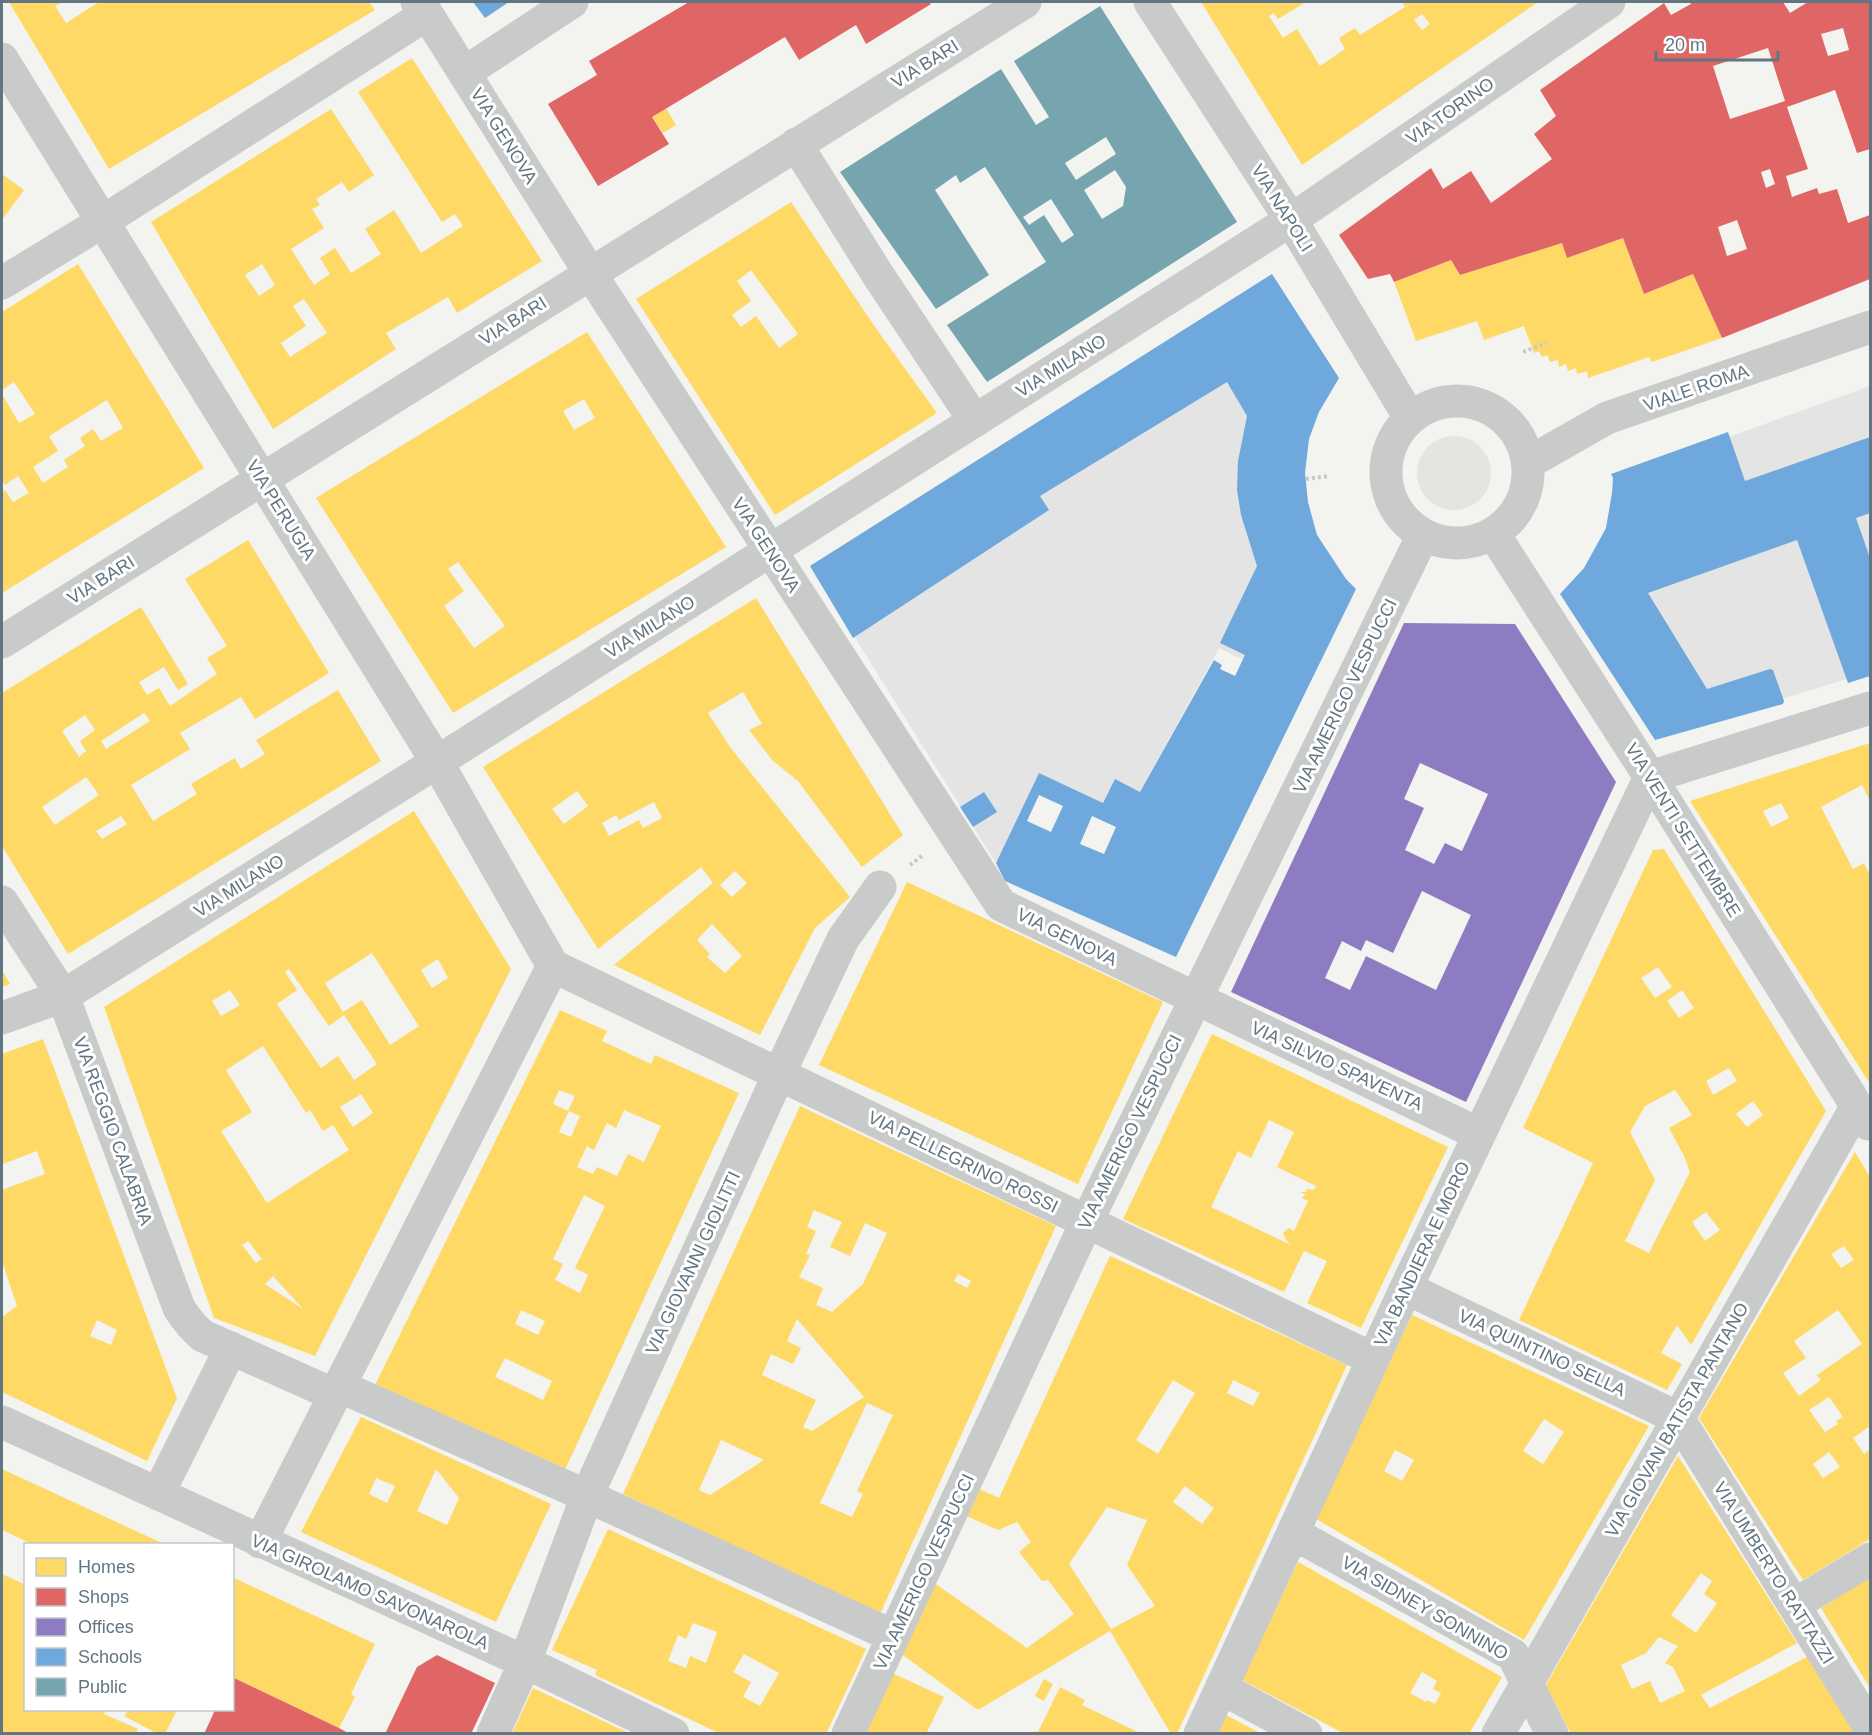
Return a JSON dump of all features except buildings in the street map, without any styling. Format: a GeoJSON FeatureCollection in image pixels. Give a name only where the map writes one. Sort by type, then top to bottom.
{"type":"FeatureCollection","features":[{"type":"Feature","properties":{"kind":"street"},"geometry":{"type":"LineString","coordinates":[[464,73],[572,2]]}},
{"type":"Feature","properties":{"kind":"street","name":"VIA BARI"},"geometry":{"type":"LineString","coordinates":[[2,642],[1025,2]]}},
{"type":"Feature","properties":{"kind":"street","name":"VIA NAPOLI"},"geometry":{"type":"LineString","coordinates":[[1150,2],[1291,220],[1410,418]]}},
{"type":"Feature","properties":{"kind":"street","name":"VIA TORINO"},"geometry":{"type":"LineString","coordinates":[[1291,220],[1609,2]]}},
{"type":"Feature","properties":{"kind":"street"},"geometry":{"type":"LineString","coordinates":[[2,283],[102,222],[422,8]]}},
{"type":"Feature","properties":{"kind":"street","name":"VIA GENOVA"},"geometry":{"type":"LineString","coordinates":[[422,8],[590,273],[1001,906],[1195,999]]}},
{"type":"Feature","properties":{"kind":"street","name":"VIA PERUGIA"},"geometry":{"type":"LineString","coordinates":[[2,59],[437,762],[553,966]]}},
{"type":"Feature","properties":{"kind":"street"},"geometry":{"type":"LineString","coordinates":[[796,144],[878,275],[975,421]]}},
{"type":"Feature","properties":{"kind":"street","name":"VIA MILANO"},"geometry":{"type":"LineString","coordinates":[[2,1018],[63,996],[437,762],[1291,220]]}},
{"type":"Feature","properties":{"kind":"street","name":"VIALE ROMA"},"geometry":{"type":"LineString","coordinates":[[1528,462],[1607,418],[1870,327]]}},
{"type":"Feature","properties":{"kind":"street"},"geometry":{"type":"LineString","coordinates":[[1450,400],[1472,402],[1492,410],[1510,423],[1522,441],[1528,462],[1528,479],[1517,511],[1506,524],[1493,533],[1471,542],[1446,543],[1423,535],[1407,523],[1396,508],[1388,490],[1385,470],[1389,451],[1398,433],[1410,418],[1429,406],[1450,400]]}},
{"type":"Feature","properties":{"kind":"street","name":"VIA VENTI SETTEMBRE"},"geometry":{"type":"LineString","coordinates":[[1493,533],[1866,1120]]}},
{"type":"Feature","properties":{"kind":"street","name":"VIA AMERIGO VESPUCCI"},"geometry":{"type":"LineString","coordinates":[[848,1734],[1087,1221],[1423,535]]}},
{"type":"Feature","properties":{"kind":"street"},"geometry":{"type":"LineString","coordinates":[[1650,777],[1870,708]]}},
{"type":"Feature","properties":{"kind":"street","name":"VIA BANDIERA E MORO"},"geometry":{"type":"LineString","coordinates":[[1200,1734],[1406,1288],[1650,777]]}},
{"type":"Feature","properties":{"kind":"street","name":"VIA GIOVANNI GIOLITTI"},"geometry":{"type":"LineString","coordinates":[[493,1734],[525,1662],[587,1496],[779,1074],[843,939],[880,887]]}},
{"type":"Feature","properties":{"kind":"street","name":"VIA REGGIO CALABRIA"},"geometry":{"type":"LineString","coordinates":[[2,902],[63,996],[179,1308],[203,1336],[587,1496],[893,1636]]}},
{"type":"Feature","properties":{"kind":"street"},"geometry":{"type":"LineString","coordinates":[[260,1542],[553,966]]}},
{"type":"Feature","properties":{"kind":"street","name":"VIA PELLEGRINO ROSSI"},"geometry":{"type":"LineString","coordinates":[[553,966],[1373,1359]]}},
{"type":"Feature","properties":{"kind":"street","name":"VIA SILVIO SPAVENTA"},"geometry":{"type":"LineString","coordinates":[[1195,999],[1479,1134]]}},
{"type":"Feature","properties":{"kind":"street","name":"VIA GIOVAN BATISTA PANTANO"},"geometry":{"type":"LineString","coordinates":[[1498,1734],[1678,1418],[1866,1120]]}},
{"type":"Feature","properties":{"kind":"street","name":"VIA QUINTINO SELLA"},"geometry":{"type":"LineString","coordinates":[[1406,1288],[1678,1418]]}},
{"type":"Feature","properties":{"kind":"street"},"geometry":{"type":"LineString","coordinates":[[158,1494],[231,1348]]}},
{"type":"Feature","properties":{"kind":"street","name":"VIA UMBERTO RATTAZZI"},"geometry":{"type":"LineString","coordinates":[[1678,1418],[1870,1728]]}},
{"type":"Feature","properties":{"kind":"street","name":"VIA GIROLAMO SAVONAROLA"},"geometry":{"type":"LineString","coordinates":[[2,1422],[525,1662],[673,1734]]}},
{"type":"Feature","properties":{"kind":"street","name":"VIA SIDNEY SONNINO"},"geometry":{"type":"LineString","coordinates":[[1293,1533],[1513,1655],[1552,1734]]}},
{"type":"Feature","properties":{"kind":"street"},"geometry":{"type":"LineString","coordinates":[[1794,1605],[1870,1559]]}},
{"type":"Feature","properties":{"kind":"street"},"geometry":{"type":"LineString","coordinates":[[1221,1688],[1306,1734]]}},
{"type":"Feature","properties":{"kind":"path"},"geometry":{"type":"LineString","coordinates":[[1523,352],[1547,343]]}},
{"type":"Feature","properties":{"kind":"path"},"geometry":{"type":"LineString","coordinates":[[1306,479],[1329,476]]}},
{"type":"Feature","properties":{"kind":"path"},"geometry":{"type":"LineString","coordinates":[[880,887],[953,832]]}},
{"type":"Feature","properties":{"kind":"shaded area"},"geometry":{"type":"Polygon","coordinates":[[[1272,274],[1338,378],[1317,411],[1307,438],[1304,473],[1302,689],[1219,648],[1140,792],[1115,779],[1103,803],[1039,773],[996,863],[810,566],[1272,274]]]}},
{"type":"Feature","properties":{"kind":"shaded area"},"geometry":{"type":"Polygon","coordinates":[[[1870,386],[1870,672],[1657,737],[1611,529],[1618,477],[1870,386]]]}},
{"type":"Feature","properties":{"kind":"shaded area"},"geometry":{"type":"Polygon","coordinates":[[[1447,436],[1461,436],[1475,442],[1485,452],[1491,466],[1491,480],[1485,494],[1475,504],[1461,510],[1447,510],[1433,504],[1423,494],[1417,480],[1417,466],[1423,452],[1433,442],[1447,436]]]}}]}
